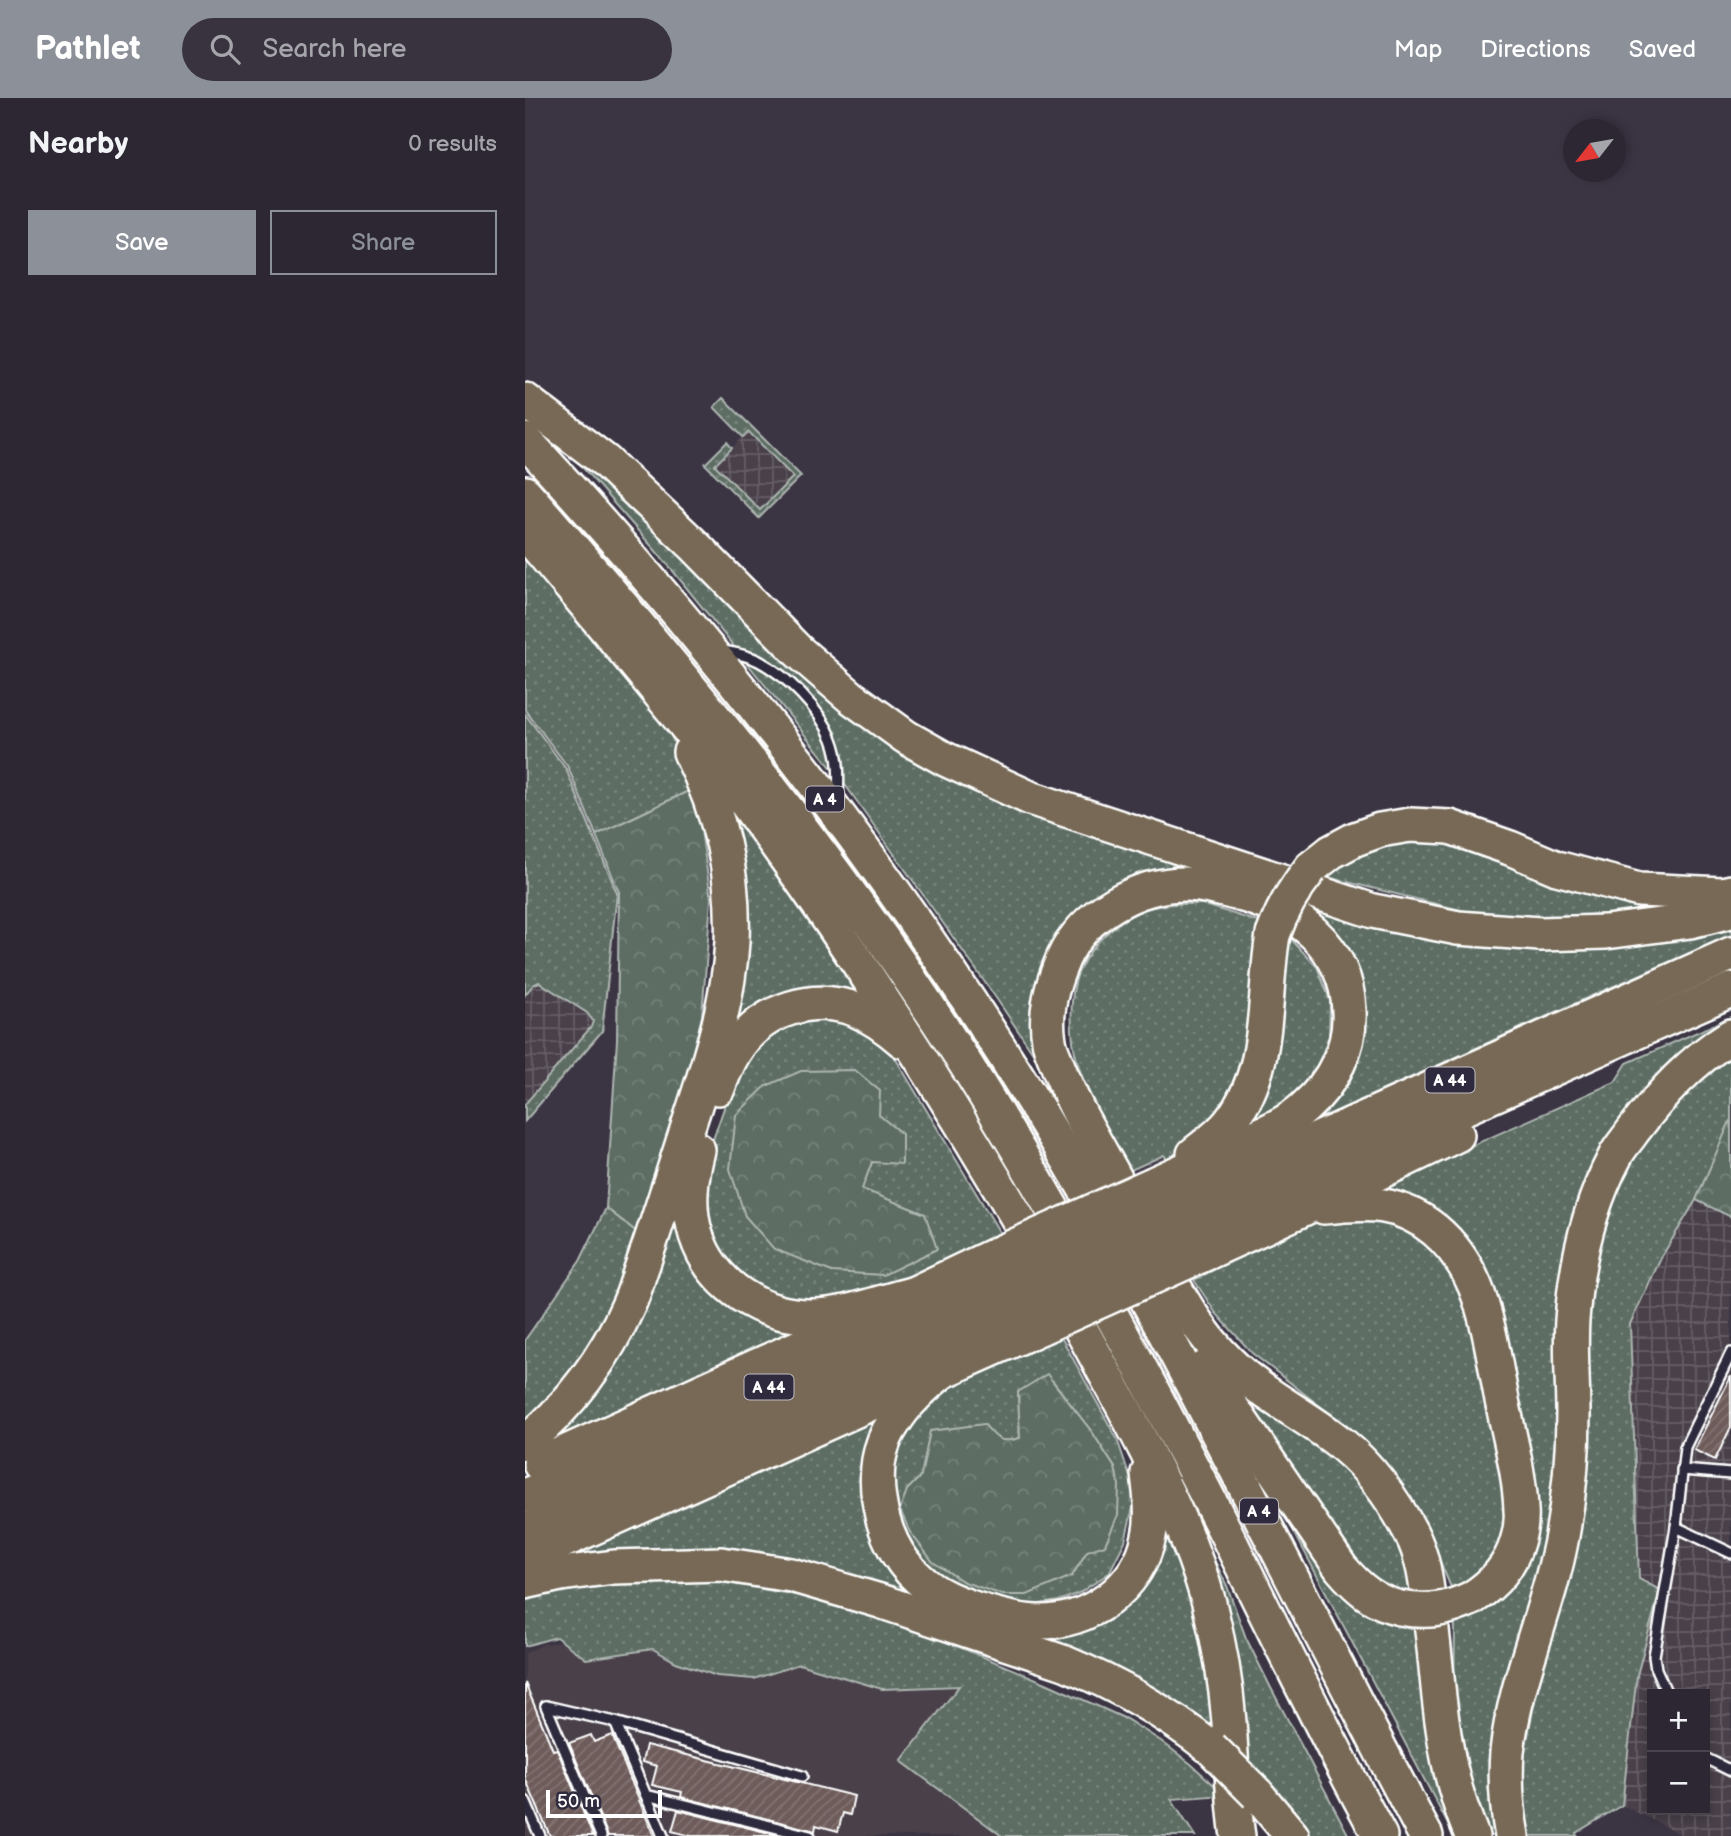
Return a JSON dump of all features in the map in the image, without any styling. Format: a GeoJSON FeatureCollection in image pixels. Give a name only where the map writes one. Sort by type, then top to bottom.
{"type":"FeatureCollection","features":[{"type":"Feature","properties":{"kind":"highway"},"geometry":{"type":"LineString","coordinates":[[525,400],[605,461],[694,545],[798,651],[851,697],[906,737],[945,759],[1030,798],[1373,911],[1458,928],[1540,934],[1607,932],[1731,911]]}},
{"type":"Feature","properties":{"kind":"highway","name":"A 4"},"geometry":{"type":"LineString","coordinates":[[525,440],[655,586],[836,814],[949,970],[1008,1061],[1084,1189],[1223,1441],[1426,1836]]}},
{"type":"Feature","properties":{"kind":"highway","name":"A 4"},"geometry":{"type":"LineString","coordinates":[[525,493],[627,609],[696,693],[828,865],[926,1002],[1041,1189],[1115,1322],[1380,1836]]}},
{"type":"Feature","properties":{"kind":"highway"},"geometry":{"type":"LineString","coordinates":[[525,533],[663,696],[817,902],[921,1058],[1021,1222],[1144,1446],[1185,1534],[1211,1612],[1222,1665],[1229,1722],[1238,1836]]}},
{"type":"Feature","properties":{"kind":"highway"},"geometry":{"type":"LineString","coordinates":[[525,1443],[575,1392],[607,1346],[629,1304],[709,1063],[726,987],[732,919],[724,844],[706,787],[663,696]]}},
{"type":"Feature","properties":{"kind":"highway"},"geometry":{"type":"LineString","coordinates":[[1177,1220],[1221,1131],[1242,1103],[1259,1061],[1264,1034],[1268,962],[1273,935],[1282,911],[1311,868],[1331,852],[1380,830],[1410,825],[1450,827],[1557,867],[1639,890],[1722,894],[1731,892]]}},
{"type":"Feature","properties":{"kind":"highway"},"geometry":{"type":"LineString","coordinates":[[1144,1446],[1152,1518],[1144,1555],[1136,1570],[1114,1595],[1079,1615],[1039,1622],[1019,1621],[960,1604],[937,1593],[917,1578],[900,1558],[885,1528],[877,1486],[878,1462],[892,1425],[921,1390],[944,1370],[1020,1290],[1177,1220],[1250,1140],[1294,1116],[1315,1097],[1346,1048],[1349,997],[1336,962],[1316,935],[1292,915],[1273,905],[1200,884],[1161,886],[1124,898],[1104,911],[1076,937],[1066,953],[1051,994],[1048,1007],[1049,1044],[1066,1089],[1182,1300],[1210,1341],[1228,1362],[1250,1381],[1344,1446],[1372,1474],[1400,1513],[1414,1539],[1424,1566],[1448,1762],[1453,1786],[1472,1836]]}},
{"type":"Feature","properties":{"kind":"highway","name":"A 44"},"geometry":{"type":"LineString","coordinates":[[1177,1220],[1731,954]]}},
{"type":"Feature","properties":{"kind":"highway","name":"A 44"},"geometry":{"type":"LineString","coordinates":[[1177,1220],[1323,1170],[1731,990]]}},
{"type":"Feature","properties":{"kind":"highway"},"geometry":{"type":"LineString","coordinates":[[921,1058],[899,1038],[865,1015],[841,1006],[816,1003],[780,1012],[754,1028],[739,1045],[727,1064],[701,1140],[692,1174],[691,1193],[696,1236],[709,1262],[731,1287],[762,1307],[794,1315],[834,1314],[912,1294],[1020,1290],[1177,1220],[1367,1203],[1415,1217],[1447,1241],[1467,1269],[1482,1306],[1496,1367],[1513,1451],[1521,1510],[1517,1542],[1506,1568],[1493,1583],[1458,1605],[1436,1611],[1400,1608],[1378,1601],[1354,1583],[1335,1561],[1084,1189]]}},
{"type":"Feature","properties":{"kind":"highway"},"geometry":{"type":"LineString","coordinates":[[1301,1210],[1486,1122],[1521,1100],[1585,1067],[1667,1030],[1699,1005]]}},
{"type":"Feature","properties":{"kind":"highway"},"geometry":{"type":"LineString","coordinates":[[1513,1836],[1507,1798],[1507,1753],[1512,1721],[1562,1540],[1571,1480],[1572,1322],[1582,1246],[1593,1206],[1615,1155],[1656,1101],[1684,1071],[1731,1036]]}},
{"type":"Feature","properties":{"kind":"highway","name":"A 44"},"geometry":{"type":"LineString","coordinates":[[525,1496],[1020,1290]]}},
{"type":"Feature","properties":{"kind":"highway","name":"A 44"},"geometry":{"type":"LineString","coordinates":[[525,1531],[898,1364],[1020,1290]]}},
{"type":"Feature","properties":{"kind":"highway"},"geometry":{"type":"LineString","coordinates":[[525,1471],[912,1294]]}},
{"type":"Feature","properties":{"kind":"highway"},"geometry":{"type":"LineString","coordinates":[[525,1558],[944,1370]]}},
{"type":"Feature","properties":{"kind":"highway"},"geometry":{"type":"LineString","coordinates":[[525,1582],[614,1567],[721,1564],[791,1575],[880,1601],[1053,1659],[1141,1699],[1211,1748],[1257,1794],[1292,1836]]}},
{"type":"Feature","properties":{"kind":"lane"},"geometry":{"type":"LineString","coordinates":[[706,648],[740,653],[758,660],[789,683],[813,708],[828,731],[836,752],[840,775],[836,814]]}},
{"type":"Feature","properties":{"kind":"lane"},"geometry":{"type":"LineString","coordinates":[[1665,1689],[1656,1669],[1654,1656],[1676,1527],[1685,1447],[1731,1353]]}},
{"type":"Feature","properties":{"kind":"lane"},"geometry":{"type":"LineString","coordinates":[[1682,1470],[1731,1474]]}},
{"type":"Feature","properties":{"kind":"lane"},"geometry":{"type":"LineString","coordinates":[[1676,1527],[1731,1553]]}},
{"type":"Feature","properties":{"kind":"lane"},"geometry":{"type":"LineString","coordinates":[[601,1836],[546,1706],[802,1776]]}},
{"type":"Feature","properties":{"kind":"lane"},"geometry":{"type":"LineString","coordinates":[[615,1723],[663,1836]]}},
{"type":"Feature","properties":{"kind":"lane"},"geometry":{"type":"LineString","coordinates":[[1710,1760],[1731,1771]]}},
{"type":"Feature","properties":{"kind":"lane"},"geometry":{"type":"LineString","coordinates":[[646,1796],[810,1836]]}},
{"type":"Feature","properties":{"kind":"lane"},"geometry":{"type":"LineString","coordinates":[[525,1801],[540,1836]]}},
{"type":"Feature","properties":{"kind":"shaded area"},"geometry":{"type":"Polygon","coordinates":[[[748,432],[793,478],[760,510],[715,465],[748,432]]]}},
{"type":"Feature","properties":{"kind":"shaded area"},"geometry":{"type":"Polygon","coordinates":[[[525,712],[567,768],[618,893],[604,1031],[525,1121],[525,712]]]}},
{"type":"Feature","properties":{"kind":"shaded area"},"geometry":{"type":"Polygon","coordinates":[[[1696,1200],[1731,1217],[1731,1836],[1684,1836],[1622,1805],[1637,1675],[1660,1590],[1639,1579],[1630,1324],[1662,1256],[1696,1200]]]}},
{"type":"Feature","properties":{"kind":"shaded area"},"geometry":{"type":"Polygon","coordinates":[[[639,1632],[960,1686],[901,1761],[1002,1836],[525,1836],[525,1653],[544,1644],[639,1632]]]}},
{"type":"Feature","properties":{"kind":"green space"},"geometry":{"type":"Polygon","coordinates":[[[723,398],[801,476],[759,518],[705,464],[727,442],[732,448],[715,465],[760,510],[793,477],[749,432],[743,437],[714,407],[723,398]]]}},
{"type":"Feature","properties":{"kind":"green space"},"geometry":{"type":"Polygon","coordinates":[[[586,462],[847,712],[1211,871],[1066,934],[1052,1081],[846,786],[669,566],[582,467],[586,462]]]}},
{"type":"Feature","properties":{"kind":"green space"},"geometry":{"type":"Polygon","coordinates":[[[525,550],[649,704],[670,734],[695,788],[596,835],[568,767],[525,710],[525,550]]]}},
{"type":"Feature","properties":{"kind":"green space"},"geometry":{"type":"Polygon","coordinates":[[[525,714],[566,769],[617,893],[602,1031],[525,1121],[525,1104],[591,1027],[593,1021],[587,1013],[539,982],[525,995],[525,714]]]}},
{"type":"Feature","properties":{"kind":"green space"},"geometry":{"type":"Polygon","coordinates":[[[717,783],[870,1011],[846,1001],[740,1035],[689,1162],[707,1269],[825,1322],[525,1456],[592,1382],[731,1004],[717,783]]]}},
{"type":"Feature","properties":{"kind":"green space"},"geometry":{"type":"Polygon","coordinates":[[[695,788],[711,899],[702,1016],[674,1125],[637,1232],[606,1208],[617,1040],[619,892],[596,835],[695,788]]]}},
{"type":"Feature","properties":{"kind":"green space"},"geometry":{"type":"Polygon","coordinates":[[[1425,831],[1721,900],[1572,921],[1481,915],[1319,875],[1339,857],[1425,831]]]}},
{"type":"Feature","properties":{"kind":"green space"},"geometry":{"type":"Polygon","coordinates":[[[1173,904],[1202,904],[1262,923],[1245,1066],[1226,1106],[1198,1139],[1167,1159],[1164,1155],[1131,1170],[1095,1105],[1078,1064],[1072,1029],[1073,990],[1085,959],[1116,925],[1146,909],[1173,904]]]}},
{"type":"Feature","properties":{"kind":"green space"},"geometry":{"type":"Polygon","coordinates":[[[1298,905],[1425,930],[1731,926],[1731,935],[1319,1119],[1350,1082],[1361,1046],[1298,905]]]}},
{"type":"Feature","properties":{"kind":"green space"},"geometry":{"type":"Polygon","coordinates":[[[1289,937],[1317,967],[1330,1000],[1329,1037],[1313,1076],[1280,1111],[1224,1141],[1289,937]]]}},
{"type":"Feature","properties":{"kind":"green space"},"geometry":{"type":"Polygon","coordinates":[[[805,1014],[849,1018],[891,1051],[1000,1233],[856,1302],[836,1308],[751,1289],[712,1245],[701,1174],[741,1059],[758,1038],[805,1014]],[[902,1134],[745,1216],[925,1214],[861,1189],[872,1162],[902,1134]]]}},
{"type":"Feature","properties":{"kind":"green space"},"geometry":{"type":"Polygon","coordinates":[[[1731,1017],[1731,1025],[1595,1176],[1561,1466],[1503,1836],[1479,1836],[1454,1719],[1455,1619],[1519,1562],[1489,1303],[1372,1190],[1615,1082],[1627,1063],[1731,1017]]]}},
{"type":"Feature","properties":{"kind":"green space"},"geometry":{"type":"Polygon","coordinates":[[[1731,1047],[1731,1121],[1696,1200],[1662,1256],[1630,1324],[1639,1579],[1660,1590],[1637,1675],[1622,1805],[1576,1833],[1577,1836],[1527,1836],[1521,1812],[1524,1755],[1542,1666],[1582,1389],[1594,1234],[1650,1122],[1731,1047]]]}},
{"type":"Feature","properties":{"kind":"green space"},"geometry":{"type":"Polygon","coordinates":[[[855,1070],[880,1091],[879,1115],[902,1134],[902,1164],[872,1162],[862,1189],[925,1214],[937,1249],[883,1275],[832,1272],[774,1249],[745,1216],[730,1169],[736,1115],[766,1086],[801,1071],[855,1070]]]}},
{"type":"Feature","properties":{"kind":"green space"},"geometry":{"type":"Polygon","coordinates":[[[1731,1121],[1731,1217],[1696,1200],[1731,1121]]]}},
{"type":"Feature","properties":{"kind":"green space"},"geometry":{"type":"Polygon","coordinates":[[[606,1208],[637,1232],[634,1258],[600,1334],[560,1391],[525,1426],[525,1340],[580,1261],[606,1208]]]}},
{"type":"Feature","properties":{"kind":"green space"},"geometry":{"type":"Polygon","coordinates":[[[1373,1215],[1432,1240],[1469,1301],[1511,1521],[1485,1573],[1452,1590],[1426,1527],[1348,1428],[1252,1353],[1215,1312],[1194,1280],[1284,1234],[1316,1221],[1373,1215]]]}},
{"type":"Feature","properties":{"kind":"green space"},"geometry":{"type":"Polygon","coordinates":[[[1060,1335],[1117,1439],[1136,1495],[1125,1541],[1109,1573],[1081,1592],[1059,1601],[1033,1605],[1009,1604],[939,1578],[912,1552],[892,1519],[888,1471],[903,1431],[928,1399],[970,1376],[1060,1335]],[[1053,1381],[1018,1392],[1020,1438],[1008,1441],[997,1439],[921,1476],[907,1490],[1072,1576],[1087,1551],[1115,1468],[1092,1432],[1053,1381]]]}},
{"type":"Feature","properties":{"kind":"green space"},"geometry":{"type":"Polygon","coordinates":[[[1206,1347],[1374,1494],[1402,1546],[1418,1595],[1404,1593],[1363,1577],[1206,1347]]]}},
{"type":"Feature","properties":{"kind":"green space"},"geometry":{"type":"Polygon","coordinates":[[[1047,1374],[1092,1432],[1115,1468],[1119,1485],[1118,1515],[1105,1545],[1087,1551],[1072,1576],[1027,1595],[1003,1595],[964,1582],[933,1562],[910,1532],[900,1510],[907,1490],[921,1476],[930,1431],[984,1424],[999,1439],[1020,1438],[1018,1392],[1047,1374]]]}},
{"type":"Feature","properties":{"kind":"green space"},"geometry":{"type":"Polygon","coordinates":[[[891,1406],[868,1451],[898,1573],[1075,1628],[1164,1516],[1191,1583],[1221,1740],[879,1586],[541,1563],[891,1406]]]}},
{"type":"Feature","properties":{"kind":"green space"},"geometry":{"type":"Polygon","coordinates":[[[1252,1452],[1281,1493],[1415,1621],[1462,1836],[1454,1836],[1252,1452]]]}},
{"type":"Feature","properties":{"kind":"green space"},"geometry":{"type":"Polygon","coordinates":[[[1168,1466],[1227,1586],[1246,1638],[1349,1836],[1305,1836],[1242,1758],[1168,1466]]]}},
{"type":"Feature","properties":{"kind":"green space"},"geometry":{"type":"Polygon","coordinates":[[[705,1579],[841,1603],[947,1642],[1046,1683],[1126,1719],[1191,1764],[1225,1795],[1171,1799],[1195,1836],[1002,1836],[901,1761],[959,1686],[882,1689],[799,1664],[754,1679],[717,1676],[676,1662],[653,1649],[586,1659],[556,1637],[525,1646],[525,1599],[566,1587],[618,1581],[705,1579]]]}},
{"type":"Feature","properties":{"kind":"building"},"geometry":{"type":"Polygon","coordinates":[[[1731,1376],[1731,1427],[1715,1460],[1694,1450],[1731,1376]]]}},
{"type":"Feature","properties":{"kind":"building"},"geometry":{"type":"Polygon","coordinates":[[[525,1683],[553,1750],[557,1749],[593,1836],[550,1836],[525,1778],[525,1683]]]}},
{"type":"Feature","properties":{"kind":"building"},"geometry":{"type":"Polygon","coordinates":[[[591,1735],[594,1742],[612,1735],[654,1836],[608,1836],[569,1743],[591,1735]]]}},
{"type":"Feature","properties":{"kind":"building"},"geometry":{"type":"Polygon","coordinates":[[[646,1745],[854,1796],[850,1815],[843,1813],[838,1831],[816,1825],[815,1831],[681,1797],[682,1792],[652,1785],[657,1766],[642,1762],[646,1745]]]}},
{"type":"Feature","properties":{"kind":"building"},"geometry":{"type":"Polygon","coordinates":[[[678,1810],[781,1836],[691,1836],[672,1831],[678,1810]]]}}]}
